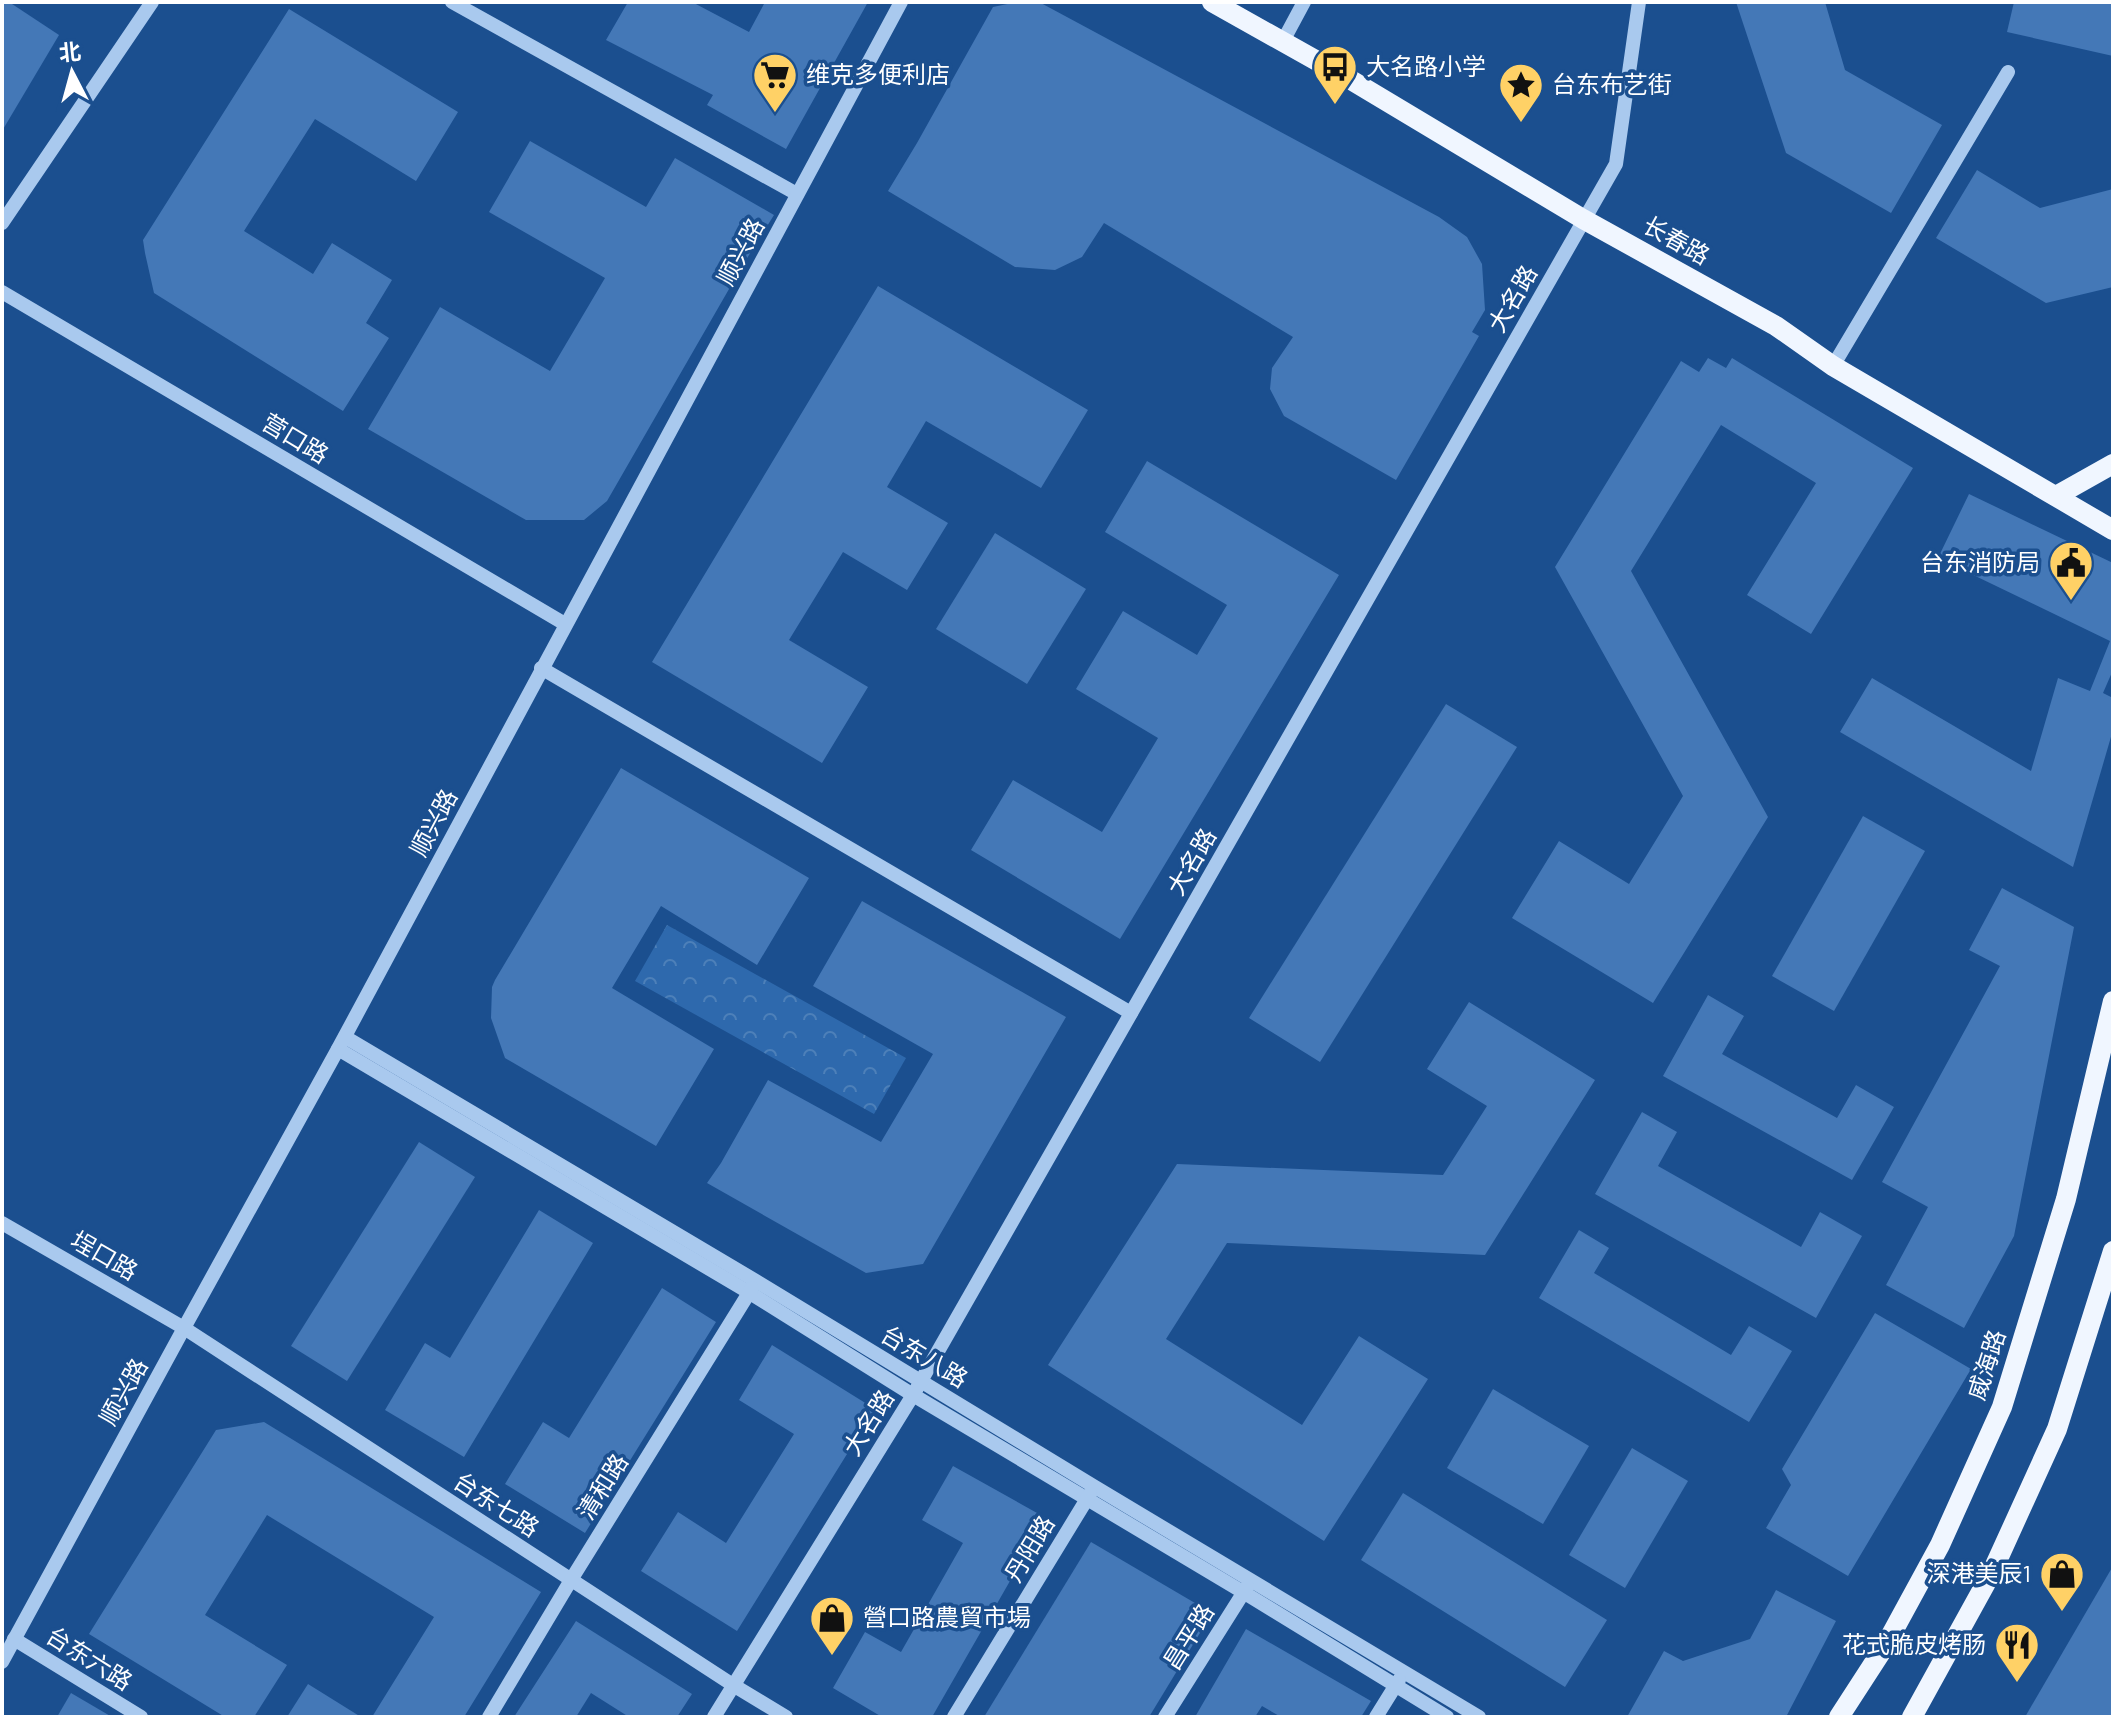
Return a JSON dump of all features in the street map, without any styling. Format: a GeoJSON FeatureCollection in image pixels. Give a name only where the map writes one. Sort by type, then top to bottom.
{"type":"FeatureCollection","features":[{"type":"Feature","properties":{"kind":"main road","name":"长春路"},"geometry":{"type":"LineString","coordinates":[[1212,2],[1351,80],[1583,219],[1776,326],[1833,366],[2113,530]]}},
{"type":"Feature","properties":{"kind":"main road"},"geometry":{"type":"LineString","coordinates":[[2056,496],[2113,464]]}},
{"type":"Feature","properties":{"kind":"main road","name":"威海路"},"geometry":{"type":"LineString","coordinates":[[1839,1717],[1885,1646],[1940,1545],[2002,1407],[2066,1199],[2113,1001]]}},
{"type":"Feature","properties":{"kind":"main road"},"geometry":{"type":"LineString","coordinates":[[1912,1717],[1992,1572],[2057,1429],[2112,1264]]}},
{"type":"Feature","properties":{"kind":"street"},"geometry":{"type":"LineString","coordinates":[[2,223],[152,2]]}},
{"type":"Feature","properties":{"kind":"street"},"geometry":{"type":"LineString","coordinates":[[452,2],[797,194]]}},
{"type":"Feature","properties":{"kind":"street","name":"顺兴路"},"geometry":{"type":"LineString","coordinates":[[2,1662],[342,1043],[901,2]]}},
{"type":"Feature","properties":{"kind":"street"},"geometry":{"type":"LineString","coordinates":[[1282,43],[1304,2]]}},
{"type":"Feature","properties":{"kind":"street","name":"大名路"},"geometry":{"type":"LineString","coordinates":[[714,1717],[913,1395],[1616,164],[1639,2]]}},
{"type":"Feature","properties":{"kind":"street"},"geometry":{"type":"LineString","coordinates":[[1833,366],[2008,72]]}},
{"type":"Feature","properties":{"kind":"street","name":"营口路"},"geometry":{"type":"LineString","coordinates":[[2,292],[565,624]]}},
{"type":"Feature","properties":{"kind":"street"},"geometry":{"type":"LineString","coordinates":[[541,668],[1131,1013]]}},
{"type":"Feature","properties":{"kind":"street","name":"台东八路"},"geometry":{"type":"LineString","coordinates":[[342,1043],[753,1287],[921,1381],[1091,1493]]}},
{"type":"Feature","properties":{"kind":"street","name":"埕口路"},"geometry":{"type":"LineString","coordinates":[[2,1223],[184,1328]]}},
{"type":"Feature","properties":{"kind":"street","name":"台东八路"},"geometry":{"type":"LineString","coordinates":[[753,1287],[913,1395],[1091,1493],[1247,1586],[1479,1717]]}},
{"type":"Feature","properties":{"kind":"street","name":"清和路"},"geometry":{"type":"LineString","coordinates":[[489,1717],[753,1287]]}},
{"type":"Feature","properties":{"kind":"street","name":"台东七路"},"geometry":{"type":"LineString","coordinates":[[184,1328],[786,1717]]}},
{"type":"Feature","properties":{"kind":"street","name":"丹阳路"},"geometry":{"type":"LineString","coordinates":[[954,1717],[1091,1493]]}},
{"type":"Feature","properties":{"kind":"street","name":"台东八路"},"geometry":{"type":"LineString","coordinates":[[1247,1586],[1395,1686],[1447,1717]]}},
{"type":"Feature","properties":{"kind":"street","name":"昌平路"},"geometry":{"type":"LineString","coordinates":[[1165,1717],[1247,1586]]}},
{"type":"Feature","properties":{"kind":"street","name":"台东六路"},"geometry":{"type":"LineString","coordinates":[[14,1639],[141,1717]]}},
{"type":"Feature","properties":{"kind":"street"},"geometry":{"type":"LineString","coordinates":[[1376,1717],[1404,1674]]}},
{"type":"Feature","properties":{"kind":"green space"},"geometry":{"type":"Polygon","coordinates":[[[667,925],[906,1058],[874,1114],[635,981],[667,925]]]}},
{"type":"Feature","properties":{"kind":"building"},"geometry":{"type":"Polygon","coordinates":[[[2,2],[9,2],[59,35],[2,131],[2,2]]]}},
{"type":"Feature","properties":{"kind":"building"},"geometry":{"type":"Polygon","coordinates":[[[628,2],[692,2],[749,32],[765,2],[868,2],[786,149],[707,105],[713,95],[606,40],[628,2]]]}},
{"type":"Feature","properties":{"kind":"building"},"geometry":{"type":"Polygon","coordinates":[[[1039,2],[1439,217],[1467,237],[1482,264],[1485,310],[1472,332],[1479,336],[1396,480],[1284,416],[1270,389],[1272,368],[1293,337],[1104,223],[1082,257],[1055,270],[1015,267],[888,191],[993,7],[1039,2]]]}},
{"type":"Feature","properties":{"kind":"building"},"geometry":{"type":"Polygon","coordinates":[[[1736,2],[1825,2],[1845,70],[1942,125],[1891,213],[1786,153],[1736,2]]]}},
{"type":"Feature","properties":{"kind":"building"},"geometry":{"type":"Polygon","coordinates":[[[2014,2],[2113,2],[2113,56],[2007,32],[2014,2]]]}},
{"type":"Feature","properties":{"kind":"building"},"geometry":{"type":"Polygon","coordinates":[[[289,9],[458,112],[416,181],[315,119],[244,231],[313,274],[332,243],[392,280],[366,323],[389,338],[343,411],[154,293],[143,240],[289,9]]]}},
{"type":"Feature","properties":{"kind":"building"},"geometry":{"type":"Polygon","coordinates":[[[530,141],[646,207],[675,158],[774,215],[607,501],[584,520],[526,520],[368,429],[440,307],[550,371],[605,278],[489,212],[530,141]]]}},
{"type":"Feature","properties":{"kind":"building"},"geometry":{"type":"Polygon","coordinates":[[[1977,170],[2040,208],[2113,189],[2113,287],[2046,303],[1936,238],[1977,170]]]}},
{"type":"Feature","properties":{"kind":"building"},"geometry":{"type":"Polygon","coordinates":[[[878,286],[1088,410],[1041,488],[926,421],[887,487],[948,523],[907,590],[843,552],[789,640],[868,687],[822,763],[652,662],[878,286]]]}},
{"type":"Feature","properties":{"kind":"building"},"geometry":{"type":"Polygon","coordinates":[[[1708,358],[1726,368],[1732,358],[1913,468],[1811,634],[1747,595],[1816,483],[1721,425],[1631,571],[1768,817],[1653,1003],[1512,918],[1559,841],[1629,884],[1683,796],[1555,567],[1681,361],[1699,372],[1708,358]]]}},
{"type":"Feature","properties":{"kind":"building"},"geometry":{"type":"Polygon","coordinates":[[[1147,461],[1339,575],[1120,939],[971,850],[1013,780],[1102,832],[1158,738],[1076,689],[1123,611],[1197,655],[1227,605],[1105,532],[1147,461]]]}},
{"type":"Feature","properties":{"kind":"building"},"geometry":{"type":"Polygon","coordinates":[[[1969,494],[2113,563],[2113,670],[2103,693],[2113,698],[2113,730],[2073,867],[1840,732],[1872,678],[2031,771],[2058,678],[2090,691],[2110,641],[1938,558],[1969,494]]]}},
{"type":"Feature","properties":{"kind":"building"},"geometry":{"type":"Polygon","coordinates":[[[995,533],[1086,589],[1027,684],[936,629],[995,533]]]}},
{"type":"Feature","properties":{"kind":"building"},"geometry":{"type":"Polygon","coordinates":[[[1446,704],[1517,747],[1320,1062],[1249,1018],[1446,704]]]}},
{"type":"Feature","properties":{"kind":"building"},"geometry":{"type":"Polygon","coordinates":[[[621,768],[809,878],[757,965],[661,906],[612,988],[714,1049],[656,1146],[505,1058],[491,1018],[495,980],[621,768]]]}},
{"type":"Feature","properties":{"kind":"building"},"geometry":{"type":"Polygon","coordinates":[[[1863,816],[1925,851],[1834,1011],[1772,976],[1863,816]]]}},
{"type":"Feature","properties":{"kind":"building"},"geometry":{"type":"Polygon","coordinates":[[[2002,888],[2074,927],[2014,1236],[1964,1328],[1886,1285],[1928,1207],[1882,1182],[2000,966],[1969,950],[2002,888]]]}},
{"type":"Feature","properties":{"kind":"building"},"geometry":{"type":"Polygon","coordinates":[[[862,901],[1066,1017],[923,1264],[866,1273],[707,1183],[768,1080],[881,1142],[933,1054],[813,986],[862,901]]]}},
{"type":"Feature","properties":{"kind":"building"},"geometry":{"type":"Polygon","coordinates":[[[1708,995],[1744,1016],[1722,1054],[1837,1118],[1856,1085],[1894,1107],[1852,1180],[1663,1076],[1708,995]]]}},
{"type":"Feature","properties":{"kind":"building"},"geometry":{"type":"Polygon","coordinates":[[[1469,1002],[1595,1080],[1485,1255],[1227,1243],[1166,1339],[1302,1425],[1359,1336],[1428,1379],[1324,1541],[1048,1365],[1177,1164],[1443,1175],[1487,1106],[1427,1069],[1469,1002]]]}},
{"type":"Feature","properties":{"kind":"building"},"geometry":{"type":"Polygon","coordinates":[[[1642,1112],[1677,1132],[1658,1166],[1801,1247],[1820,1212],[1862,1236],[1816,1318],[1595,1194],[1642,1112]]]}},
{"type":"Feature","properties":{"kind":"building"},"geometry":{"type":"Polygon","coordinates":[[[419,1142],[475,1177],[347,1381],[291,1346],[419,1142]]]}},
{"type":"Feature","properties":{"kind":"building"},"geometry":{"type":"Polygon","coordinates":[[[539,1210],[593,1243],[464,1457],[385,1410],[425,1343],[450,1358],[539,1210]]]}},
{"type":"Feature","properties":{"kind":"building"},"geometry":{"type":"Polygon","coordinates":[[[1579,1230],[1609,1248],[1594,1273],[1731,1355],[1749,1326],[1792,1351],[1749,1422],[1539,1298],[1579,1230]]]}},
{"type":"Feature","properties":{"kind":"building"},"geometry":{"type":"Polygon","coordinates":[[[662,1288],[716,1322],[585,1533],[505,1484],[543,1422],[569,1438],[662,1288]]]}},
{"type":"Feature","properties":{"kind":"building"},"geometry":{"type":"Polygon","coordinates":[[[1875,1313],[1971,1369],[1848,1576],[1766,1528],[1791,1485],[1782,1469],[1875,1313]]]}},
{"type":"Feature","properties":{"kind":"building"},"geometry":{"type":"Polygon","coordinates":[[[772,1345],[875,1409],[737,1631],[641,1571],[678,1512],[726,1543],[794,1434],[739,1400],[772,1345]]]}},
{"type":"Feature","properties":{"kind":"building"},"geometry":{"type":"Polygon","coordinates":[[[1493,1389],[1589,1446],[1543,1524],[1447,1468],[1493,1389]]]}},
{"type":"Feature","properties":{"kind":"building"},"geometry":{"type":"Polygon","coordinates":[[[264,1422],[541,1592],[464,1717],[372,1717],[434,1617],[267,1515],[205,1615],[287,1665],[254,1717],[225,1717],[89,1634],[216,1430],[264,1422]]]}},
{"type":"Feature","properties":{"kind":"building"},"geometry":{"type":"Polygon","coordinates":[[[1632,1448],[1688,1481],[1625,1588],[1569,1555],[1632,1448]]]}},
{"type":"Feature","properties":{"kind":"building"},"geometry":{"type":"Polygon","coordinates":[[[953,1466],[1046,1518],[932,1717],[882,1717],[833,1688],[865,1632],[901,1652],[963,1543],[922,1520],[953,1466]]]}},
{"type":"Feature","properties":{"kind":"building"},"geometry":{"type":"Polygon","coordinates":[[[1403,1493],[1607,1620],[1565,1687],[1361,1560],[1403,1493]]]}},
{"type":"Feature","properties":{"kind":"building"},"geometry":{"type":"Polygon","coordinates":[[[1091,1542],[1212,1613],[1149,1717],[984,1717],[1091,1542]]]}},
{"type":"Feature","properties":{"kind":"building"},"geometry":{"type":"Polygon","coordinates":[[[2113,1566],[2113,1717],[2025,1717],[2113,1566]]]}},
{"type":"Feature","properties":{"kind":"building"},"geometry":{"type":"Polygon","coordinates":[[[1776,1590],[1836,1621],[1786,1717],[1627,1717],[1664,1651],[1683,1661],[1750,1639],[1776,1590]]]}},
{"type":"Feature","properties":{"kind":"building"},"geometry":{"type":"Polygon","coordinates":[[[576,1621],[692,1694],[677,1717],[629,1717],[591,1693],[576,1717],[514,1717],[576,1621]]]}},
{"type":"Feature","properties":{"kind":"building"},"geometry":{"type":"Polygon","coordinates":[[[1246,1629],[1371,1701],[1361,1717],[1281,1717],[1262,1706],[1255,1717],[1195,1717],[1246,1629]]]}},
{"type":"Feature","properties":{"kind":"building"},"geometry":{"type":"Polygon","coordinates":[[[308,1684],[361,1717],[287,1717],[308,1684]]]}},
{"type":"Feature","properties":{"kind":"building"},"geometry":{"type":"Polygon","coordinates":[[[71,1693],[112,1717],[57,1717],[71,1693]]]}},
{"type":"Feature","properties":{"kind":"place","name":"大名路小学"},"geometry":{"type":"Point","coordinates":[1335,106]}},
{"type":"Feature","properties":{"kind":"place","name":"维克多便利店"},"geometry":{"type":"Point","coordinates":[775,114]}},
{"type":"Feature","properties":{"kind":"place","name":"台东布艺街"},"geometry":{"type":"Point","coordinates":[1521,124]}},
{"type":"Feature","properties":{"kind":"place","name":"台东消防局"},"geometry":{"type":"Point","coordinates":[2071,602]}},
{"type":"Feature","properties":{"kind":"place","name":"深港美辰1"},"geometry":{"type":"Point","coordinates":[2062,1613]}},
{"type":"Feature","properties":{"kind":"place","name":"營口路農貿市場"},"geometry":{"type":"Point","coordinates":[832,1657]}},
{"type":"Feature","properties":{"kind":"place","name":"花式脆皮烤肠"},"geometry":{"type":"Point","coordinates":[2017,1684]}}]}
